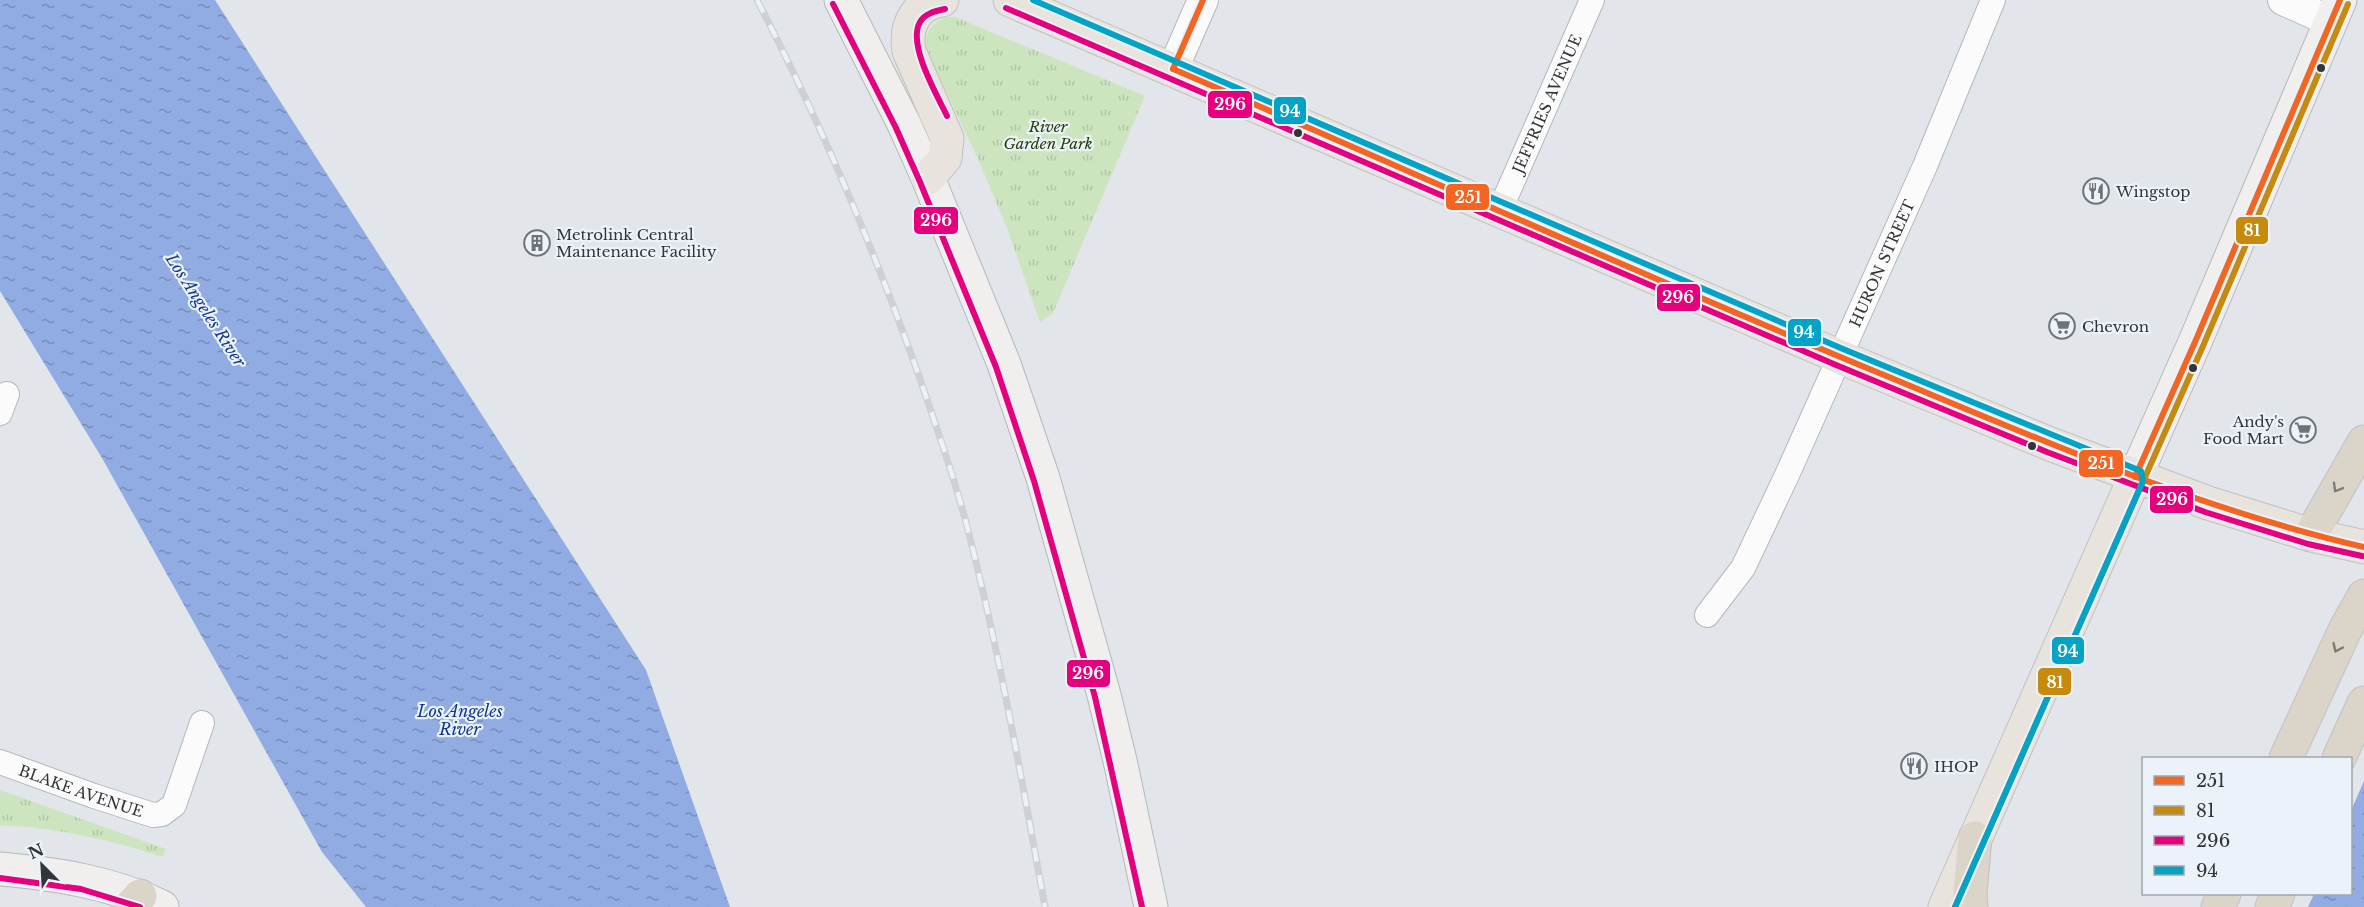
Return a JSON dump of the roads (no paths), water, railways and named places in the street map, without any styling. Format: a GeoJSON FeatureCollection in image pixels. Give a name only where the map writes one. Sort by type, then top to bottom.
{"type":"FeatureCollection","features":[{"type":"Feature","properties":{"kind":"highway"},"geometry":{"type":"LineString","coordinates":[[2311,535],[2364,442]]}},
{"type":"Feature","properties":{"kind":"highway"},"geometry":{"type":"LineString","coordinates":[[2287,757],[2345,630],[2364,596]]}},
{"type":"Feature","properties":{"kind":"highway"},"geometry":{"type":"LineString","coordinates":[[2340,757],[2364,703]]}},
{"type":"Feature","properties":{"kind":"highway"},"geometry":{"type":"LineString","coordinates":[[1971,907],[1970,894],[1976,838]]}},
{"type":"Feature","properties":{"kind":"main road"},"geometry":{"type":"LineString","coordinates":[[840,0],[904,124],[928,178],[1004,364],[1043,478],[1104,694],[1150,907]]}},
{"type":"Feature","properties":{"kind":"main road"},"geometry":{"type":"LineString","coordinates":[[928,178],[945,158],[946,138],[909,51],[907,38],[910,22],[920,9],[933,1],[942,0]]}},
{"type":"Feature","properties":{"kind":"main road"},"geometry":{"type":"LineString","coordinates":[[1010,0],[1840,357],[2135,477],[2208,503],[2311,535],[2355,545]]}},
{"type":"Feature","properties":{"kind":"main road"},"geometry":{"type":"LineString","coordinates":[[1945,907],[2253,207],[2335,10]]}},
{"type":"Feature","properties":{"kind":"main road"},"geometry":{"type":"LineString","coordinates":[[0,869],[89,881],[143,904]]}},
{"type":"Feature","properties":{"kind":"street"},"geometry":{"type":"LineString","coordinates":[[1173,69],[1203,0]]}},
{"type":"Feature","properties":{"kind":"street","name":"JEFFRIES AVENUE"},"geometry":{"type":"LineString","coordinates":[[1500,210],[1592,0]]}},
{"type":"Feature","properties":{"kind":"street","name":"HURON STREET"},"geometry":{"type":"LineString","coordinates":[[1707,615],[1743,568],[1925,166],[1993,0]]}},
{"type":"Feature","properties":{"kind":"street"},"geometry":{"type":"LineString","coordinates":[[2283,0],[2335,10]]}},
{"type":"Feature","properties":{"kind":"street","name":"BLAKE AVENUE"},"geometry":{"type":"LineString","coordinates":[[0,762],[153,815],[162,814],[174,805],[202,723]]}},
{"type":"Feature","properties":{"kind":"water","name":"Los Angeles River"},"geometry":{"type":"Polygon","coordinates":[[[0,0],[215,0],[646,670],[730,907],[366,907],[322,852],[102,458],[0,291],[0,0]]]}},
{"type":"Feature","properties":{"kind":"water"},"geometry":{"type":"Polygon","coordinates":[[[2364,781],[2364,907],[2308,907],[2314,895],[2352,895],[2352,809],[2364,781]]]}},
{"type":"Feature","properties":{"kind":"railway"},"geometry":{"type":"LineString","coordinates":[[757,0],[825,140],[865,234],[920,379],[952,473],[990,624],[1045,907]]}},
{"type":"Feature","properties":{"kind":"place","name":"Wingstop"},"geometry":{"type":"Point","coordinates":[2096,191]}},
{"type":"Feature","properties":{"kind":"place","name":"Metrolink Central Maintenance Facility"},"geometry":{"type":"Point","coordinates":[537,243]}},
{"type":"Feature","properties":{"kind":"place","name":"Chevron"},"geometry":{"type":"Point","coordinates":[2062,326]}},
{"type":"Feature","properties":{"kind":"place","name":"Andy's Food Mart"},"geometry":{"type":"Point","coordinates":[2303,430]}},
{"type":"Feature","properties":{"kind":"place","name":"IHOP"},"geometry":{"type":"Point","coordinates":[1914,766]}},
{"type":"Feature","properties":{"kind":"park label","name":"River Garden Park"},"geometry":{"type":"Point","coordinates":[1048,134]}}]}
